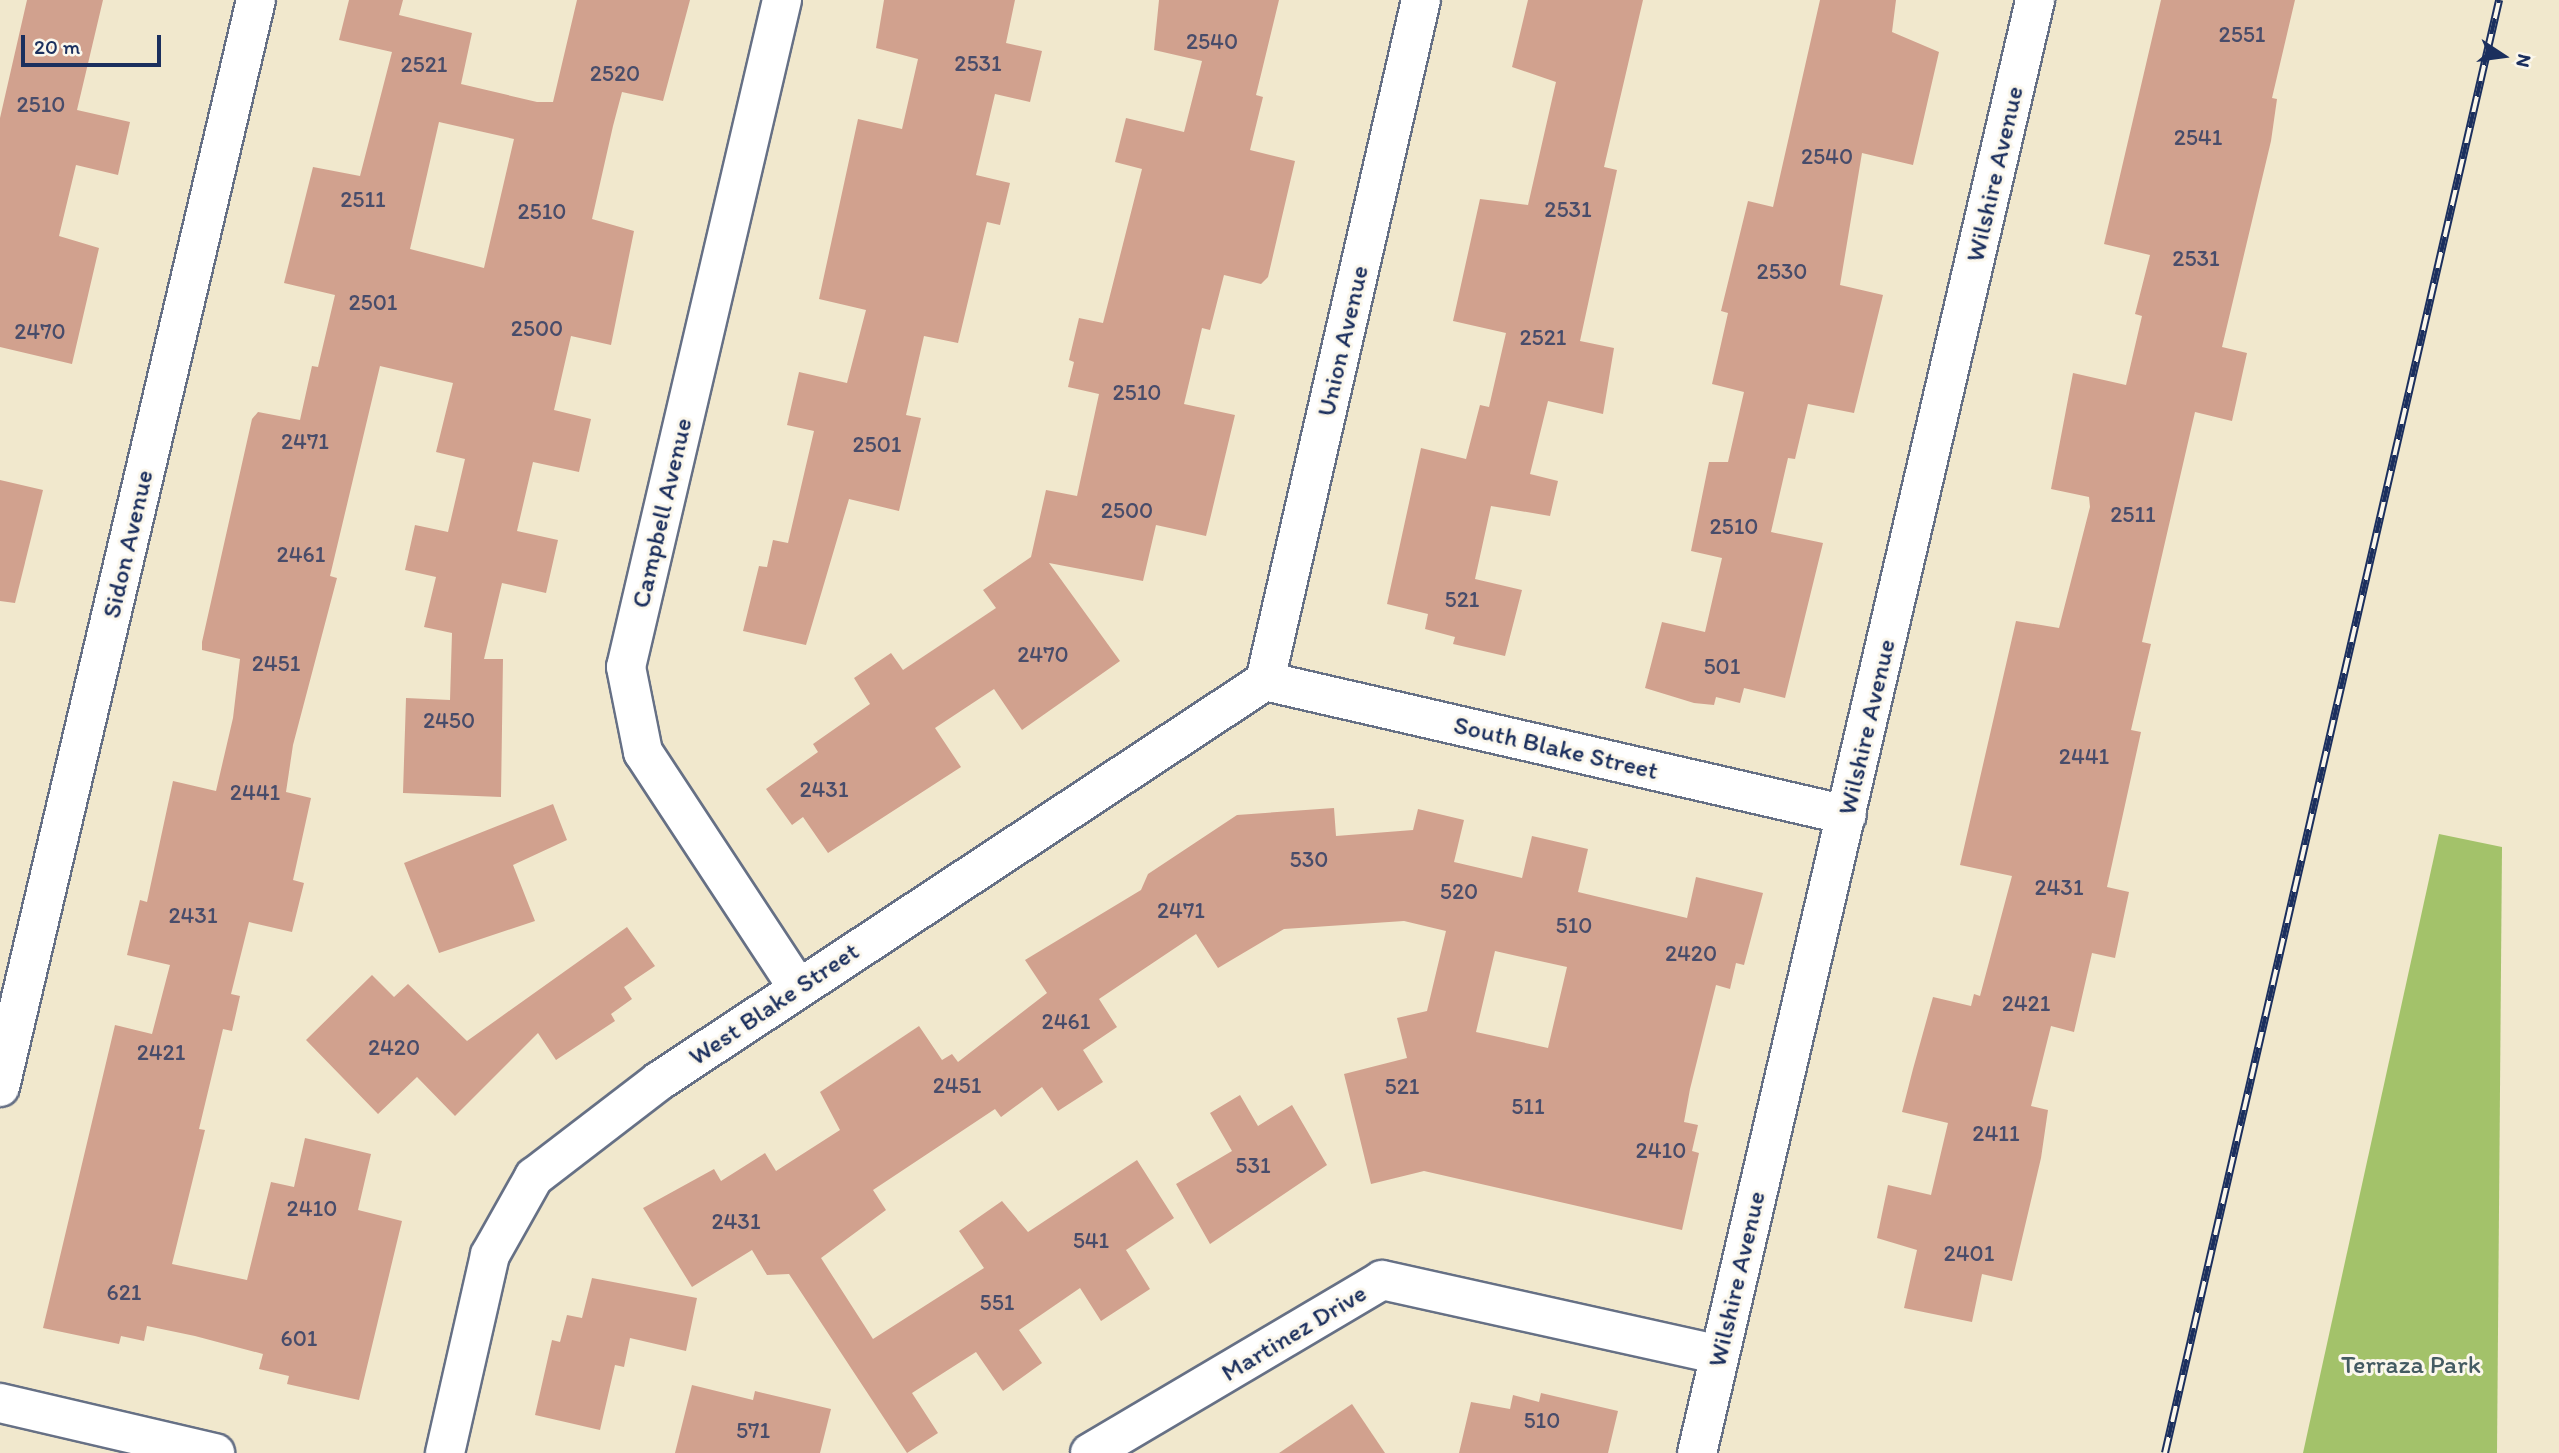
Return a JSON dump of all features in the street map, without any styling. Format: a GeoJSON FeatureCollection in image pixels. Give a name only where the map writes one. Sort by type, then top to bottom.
{"type":"FeatureCollection","features":[{"type":"Feature","properties":{"kind":"street","name":"Sidon Avenue"},"geometry":{"type":"LineString","coordinates":[[0,1087],[256,0]]}},
{"type":"Feature","properties":{"kind":"street","name":"Campbell Avenue"},"geometry":{"type":"LineString","coordinates":[[782,0],[626,667],[643,752],[798,988]]}},
{"type":"Feature","properties":{"kind":"street","name":"Union Avenue"},"geometry":{"type":"LineString","coordinates":[[1265,681],[1422,0]]}},
{"type":"Feature","properties":{"kind":"street","name":"Wilshire Avenue"},"geometry":{"type":"LineString","coordinates":[[1696,1453],[2035,0]]}},
{"type":"Feature","properties":{"kind":"street","name":"West Blake Street"},"geometry":{"type":"LineString","coordinates":[[445,1453],[490,1255],[534,1177],[659,1081],[1265,681]]}},
{"type":"Feature","properties":{"kind":"street","name":"South Blake Street"},"geometry":{"type":"LineString","coordinates":[[1265,681],[1846,815]]}},
{"type":"Feature","properties":{"kind":"street","name":"Martinez Drive"},"geometry":{"type":"LineString","coordinates":[[1090,1453],[1382,1280],[1719,1355]]}},
{"type":"Feature","properties":{"kind":"street"},"geometry":{"type":"LineString","coordinates":[[0,1403],[215,1453]]}},
{"type":"Feature","properties":{"kind":"green space","name":"Terraza Park"},"geometry":{"type":"Polygon","coordinates":[[[2439,834],[2502,847],[2497,1453],[2303,1453],[2439,834]]]}},
{"type":"Feature","properties":{"kind":"building"},"geometry":{"type":"Polygon","coordinates":[[[27,0],[103,0],[77,110],[130,122],[118,175],[76,165],[59,236],[99,248],[72,364],[0,347],[0,118],[27,0]]]}},
{"type":"Feature","properties":{"kind":"building"},"geometry":{"type":"Polygon","coordinates":[[[349,0],[403,0],[399,15],[472,33],[461,84],[537,102],[553,102],[577,0],[690,0],[663,101],[622,92],[613,126],[592,219],[634,231],[611,345],[571,336],[554,410],[591,419],[579,472],[533,462],[517,531],[558,540],[546,593],[502,583],[484,659],[503,659],[501,797],[403,793],[406,698],[450,700],[452,633],[424,627],[436,577],[405,570],[415,525],[448,532],[465,459],[436,452],[453,383],[380,366],[330,576],[337,578],[293,745],[286,792],[311,798],[293,880],[304,883],[292,932],[249,922],[231,994],[240,996],[232,1031],[223,1029],[199,1129],[205,1130],[172,1264],[247,1280],[271,1182],[294,1187],[305,1138],[371,1154],[358,1210],[402,1221],[359,1400],[287,1384],[289,1376],[259,1369],[263,1354],[195,1336],[147,1326],[144,1341],[121,1336],[119,1344],[43,1328],[115,1025],[152,1034],[170,965],[127,955],[140,900],[147,902],[173,781],[216,791],[233,718],[240,659],[202,650],[202,642],[252,419],[258,412],[300,420],[312,366],[318,367],[335,295],[284,283],[313,167],[360,176],[392,52],[339,40],[349,0]],[[439,122],[410,249],[484,268],[514,139],[439,122]]]}},
{"type":"Feature","properties":{"kind":"building"},"geometry":{"type":"Polygon","coordinates":[[[884,0],[1015,0],[1006,43],[1042,51],[1030,102],[995,94],[976,175],[1010,183],[1000,225],[987,222],[958,343],[924,336],[906,415],[921,418],[899,511],[849,499],[806,645],[743,631],[759,566],[767,567],[773,540],[788,543],[814,431],[787,425],[799,372],[847,383],[866,310],[819,299],[858,119],[902,129],[918,59],[876,48],[884,0]]]}},
{"type":"Feature","properties":{"kind":"building"},"geometry":{"type":"Polygon","coordinates":[[[1159,0],[1279,0],[1256,95],[1263,97],[1250,150],[1295,161],[1268,277],[1261,284],[1224,275],[1210,330],[1202,328],[1184,404],[1235,415],[1206,536],[1156,525],[1143,581],[1049,563],[1120,661],[1022,730],[994,689],[935,728],[961,767],[828,853],[803,817],[792,825],[766,789],[818,752],[813,744],[870,704],[854,678],[891,653],[903,670],[996,608],[983,590],[1031,557],[1046,490],[1077,496],[1099,394],[1068,387],[1074,362],[1069,360],[1079,318],[1103,323],[1142,169],[1115,162],[1126,118],[1184,132],[1202,61],[1154,50],[1159,0]]]}},
{"type":"Feature","properties":{"kind":"building"},"geometry":{"type":"Polygon","coordinates":[[[1528,0],[1643,0],[1604,167],[1617,170],[1580,341],[1614,348],[1603,414],[1548,401],[1530,474],[1558,481],[1550,516],[1491,506],[1475,579],[1522,590],[1505,656],[1453,644],[1455,637],[1425,629],[1428,614],[1387,604],[1421,448],[1466,459],[1480,405],[1489,407],[1506,333],[1453,321],[1480,199],[1528,205],[1556,82],[1512,67],[1528,0]]]}},
{"type":"Feature","properties":{"kind":"building"},"geometry":{"type":"Polygon","coordinates":[[[1820,0],[1896,0],[1892,32],[1939,52],[1913,165],[1862,153],[1840,285],[1883,295],[1854,413],[1808,404],[1795,459],[1788,458],[1771,532],[1823,543],[1785,698],[1744,688],[1740,703],[1716,697],[1714,705],[1694,703],[1645,688],[1662,622],[1705,632],[1722,558],[1691,551],[1709,462],[1728,462],[1744,392],[1712,384],[1728,313],[1721,311],[1748,201],[1773,207],[1820,0]]]}},
{"type":"Feature","properties":{"kind":"building"},"geometry":{"type":"Polygon","coordinates":[[[2161,0],[2295,0],[2272,98],[2277,99],[2271,141],[2222,347],[2247,353],[2232,421],[2195,412],[2142,642],[2151,644],[2131,730],[2141,732],[2107,887],[2129,892],[2115,958],[2092,953],[2074,1032],[2051,1026],[2031,1106],[2048,1110],[2041,1158],[2012,1281],[1982,1274],[1972,1322],[1904,1308],[1917,1250],[1877,1238],[1888,1185],[1931,1195],[1948,1123],[1902,1112],[1933,997],[1971,1006],[1974,994],[1980,996],[2012,876],[1960,865],[2016,621],[2059,628],[2090,507],[2089,497],[2051,489],[2073,373],[2126,385],[2142,316],[2135,314],[2150,255],[2104,244],[2161,0]]]}},
{"type":"Feature","properties":{"kind":"building"},"geometry":{"type":"Polygon","coordinates":[[[0,480],[43,490],[15,603],[0,601],[0,480]]]}},
{"type":"Feature","properties":{"kind":"building"},"geometry":{"type":"Polygon","coordinates":[[[553,804],[567,840],[513,865],[535,921],[439,953],[404,863],[553,804]]]}},
{"type":"Feature","properties":{"kind":"building"},"geometry":{"type":"Polygon","coordinates":[[[1334,808],[1336,836],[1413,830],[1418,809],[1464,820],[1454,862],[1522,878],[1532,836],[1588,849],[1578,892],[1687,918],[1696,877],[1763,893],[1744,965],[1736,963],[1730,989],[1716,985],[1690,1089],[1684,1122],[1698,1125],[1692,1151],[1699,1153],[1682,1230],[1424,1171],[1371,1184],[1344,1074],[1407,1058],[1397,1018],[1427,1011],[1446,931],[1404,921],[1284,929],[1218,968],[1196,934],[1099,999],[1117,1027],[1083,1050],[1103,1082],[1058,1111],[1042,1087],[1001,1117],[995,1109],[873,1190],[886,1210],[821,1258],[873,1339],[984,1268],[959,1231],[1002,1201],[1028,1232],[1137,1160],[1174,1218],[1126,1250],[1150,1289],[1101,1321],[1080,1288],[1019,1330],[1042,1363],[1003,1391],[976,1352],[912,1393],[938,1433],[907,1453],[789,1274],[767,1275],[752,1250],[692,1287],[643,1208],[714,1169],[721,1181],[765,1153],[776,1171],[840,1130],[820,1092],[919,1026],[942,1060],[952,1054],[958,1062],[1047,993],[1025,960],[1141,890],[1148,874],[1237,815],[1334,808]],[[1495,951],[1476,1032],[1548,1048],[1567,967],[1495,951]]]}},
{"type":"Feature","properties":{"kind":"building"},"geometry":{"type":"Polygon","coordinates":[[[627,927],[655,966],[624,987],[632,999],[611,1014],[615,1021],[556,1060],[538,1033],[455,1116],[417,1077],[378,1114],[306,1040],[372,975],[394,997],[408,984],[467,1041],[627,927]]]}},
{"type":"Feature","properties":{"kind":"building"},"geometry":{"type":"Polygon","coordinates":[[[1240,1095],[1258,1126],[1292,1105],[1327,1165],[1210,1244],[1176,1184],[1232,1151],[1210,1113],[1240,1095]]]}},
{"type":"Feature","properties":{"kind":"building"},"geometry":{"type":"Polygon","coordinates":[[[592,1278],[697,1298],[686,1351],[630,1338],[624,1367],[615,1365],[600,1430],[535,1415],[552,1340],[560,1342],[567,1315],[582,1318],[592,1278]]]}},
{"type":"Feature","properties":{"kind":"building"},"geometry":{"type":"Polygon","coordinates":[[[692,1385],[753,1400],[755,1391],[831,1409],[820,1453],[675,1453],[692,1385]]]}},
{"type":"Feature","properties":{"kind":"building"},"geometry":{"type":"Polygon","coordinates":[[[1541,1393],[1618,1411],[1608,1453],[1459,1453],[1471,1402],[1510,1409],[1513,1395],[1539,1402],[1541,1393]]]}},
{"type":"Feature","properties":{"kind":"building"},"geometry":{"type":"Polygon","coordinates":[[[1352,1404],[1385,1453],[1279,1453],[1352,1404]]]}},
{"type":"Feature","properties":{"kind":"railway"},"geometry":{"type":"LineString","coordinates":[[2165,1453],[2499,0]]}}]}
